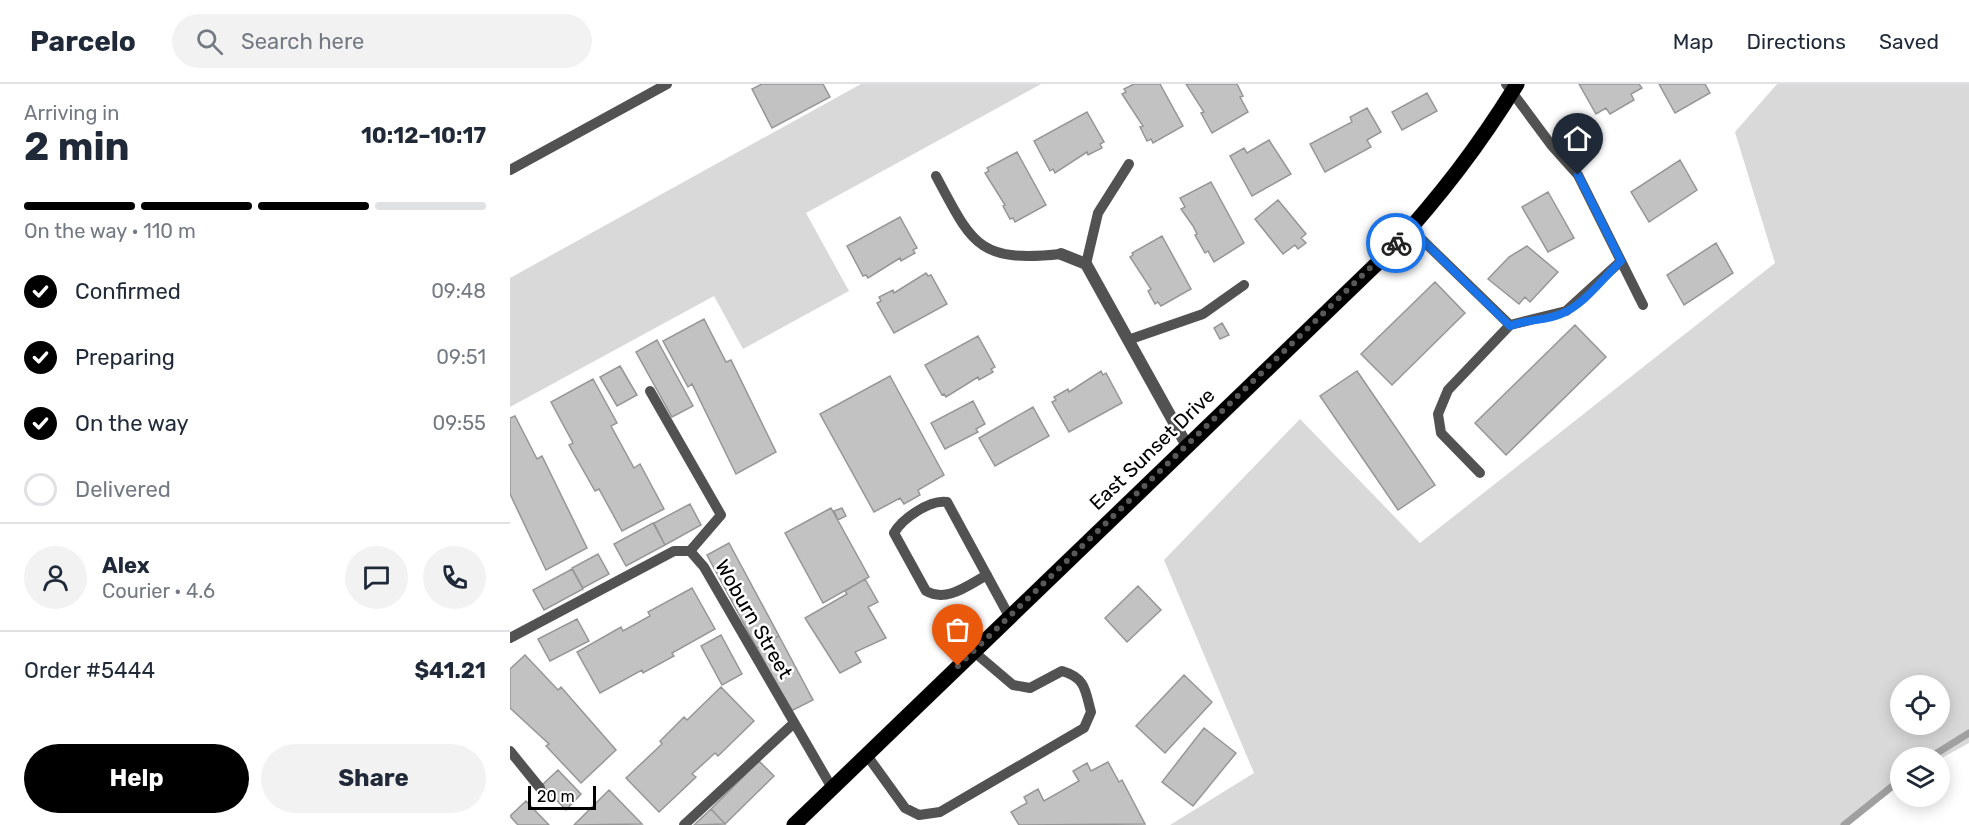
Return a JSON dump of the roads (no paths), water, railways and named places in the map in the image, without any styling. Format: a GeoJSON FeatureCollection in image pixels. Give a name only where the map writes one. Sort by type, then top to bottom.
{"type":"FeatureCollection","features":[{"type":"Feature","properties":{"kind":"main road","name":"East Sunset Drive"},"geometry":{"type":"LineString","coordinates":[[794,825],[1410,228],[1476,149],[1511,87]]}},
{"type":"Feature","properties":{"kind":"street"},"geometry":{"type":"LineString","coordinates":[[1061,254],[1086,264],[1186,444]]}},
{"type":"Feature","properties":{"kind":"lane"},"geometry":{"type":"LineString","coordinates":[[510,170],[667,84]]}},
{"type":"Feature","properties":{"kind":"lane"},"geometry":{"type":"LineString","coordinates":[[1511,87],[1578,175],[1643,305]]}},
{"type":"Feature","properties":{"kind":"lane"},"geometry":{"type":"LineString","coordinates":[[1086,264],[1098,213],[1129,164]]}},
{"type":"Feature","properties":{"kind":"lane"},"geometry":{"type":"LineString","coordinates":[[936,176],[966,233],[985,249],[1028,258],[1061,254]]}},
{"type":"Feature","properties":{"kind":"lane"},"geometry":{"type":"LineString","coordinates":[[1410,228],[1510,326]]}},
{"type":"Feature","properties":{"kind":"lane"},"geometry":{"type":"LineString","coordinates":[[1480,473],[1441,433],[1438,414],[1448,390],[1510,326],[1566,311],[1621,261]]}},
{"type":"Feature","properties":{"kind":"lane"},"geometry":{"type":"LineString","coordinates":[[1128,340],[1203,314],[1244,285]]}},
{"type":"Feature","properties":{"kind":"lane"},"geometry":{"type":"LineString","coordinates":[[650,391],[721,515],[690,550]]}},
{"type":"Feature","properties":{"kind":"lane"},"geometry":{"type":"LineString","coordinates":[[987,575],[946,596],[935,596],[926,591],[894,533],[900,522],[939,501],[947,502],[987,575],[1009,616]]}},
{"type":"Feature","properties":{"kind":"lane","name":"Woburn Street"},"geometry":{"type":"LineString","coordinates":[[510,638],[666,555],[683,549],[690,550],[704,567],[832,788]]}},
{"type":"Feature","properties":{"kind":"lane"},"geometry":{"type":"LineString","coordinates":[[866,754],[905,808],[919,815],[940,812],[1084,728],[1091,712],[1083,683],[1075,675],[1062,671],[1030,688],[1013,685],[973,651]]}},
{"type":"Feature","properties":{"kind":"lane"},"geometry":{"type":"LineString","coordinates":[[684,825],[794,723]]}},
{"type":"Feature","properties":{"kind":"lane"},"geometry":{"type":"LineString","coordinates":[[510,751],[540,788]]}},
{"type":"Feature","properties":{"kind":"waterway"},"geometry":{"type":"LineString","coordinates":[[1947,747],[1969,733]]}},
{"type":"Feature","properties":{"kind":"waterway"},"geometry":{"type":"LineString","coordinates":[[1844,825],[1890,788]]}}]}
